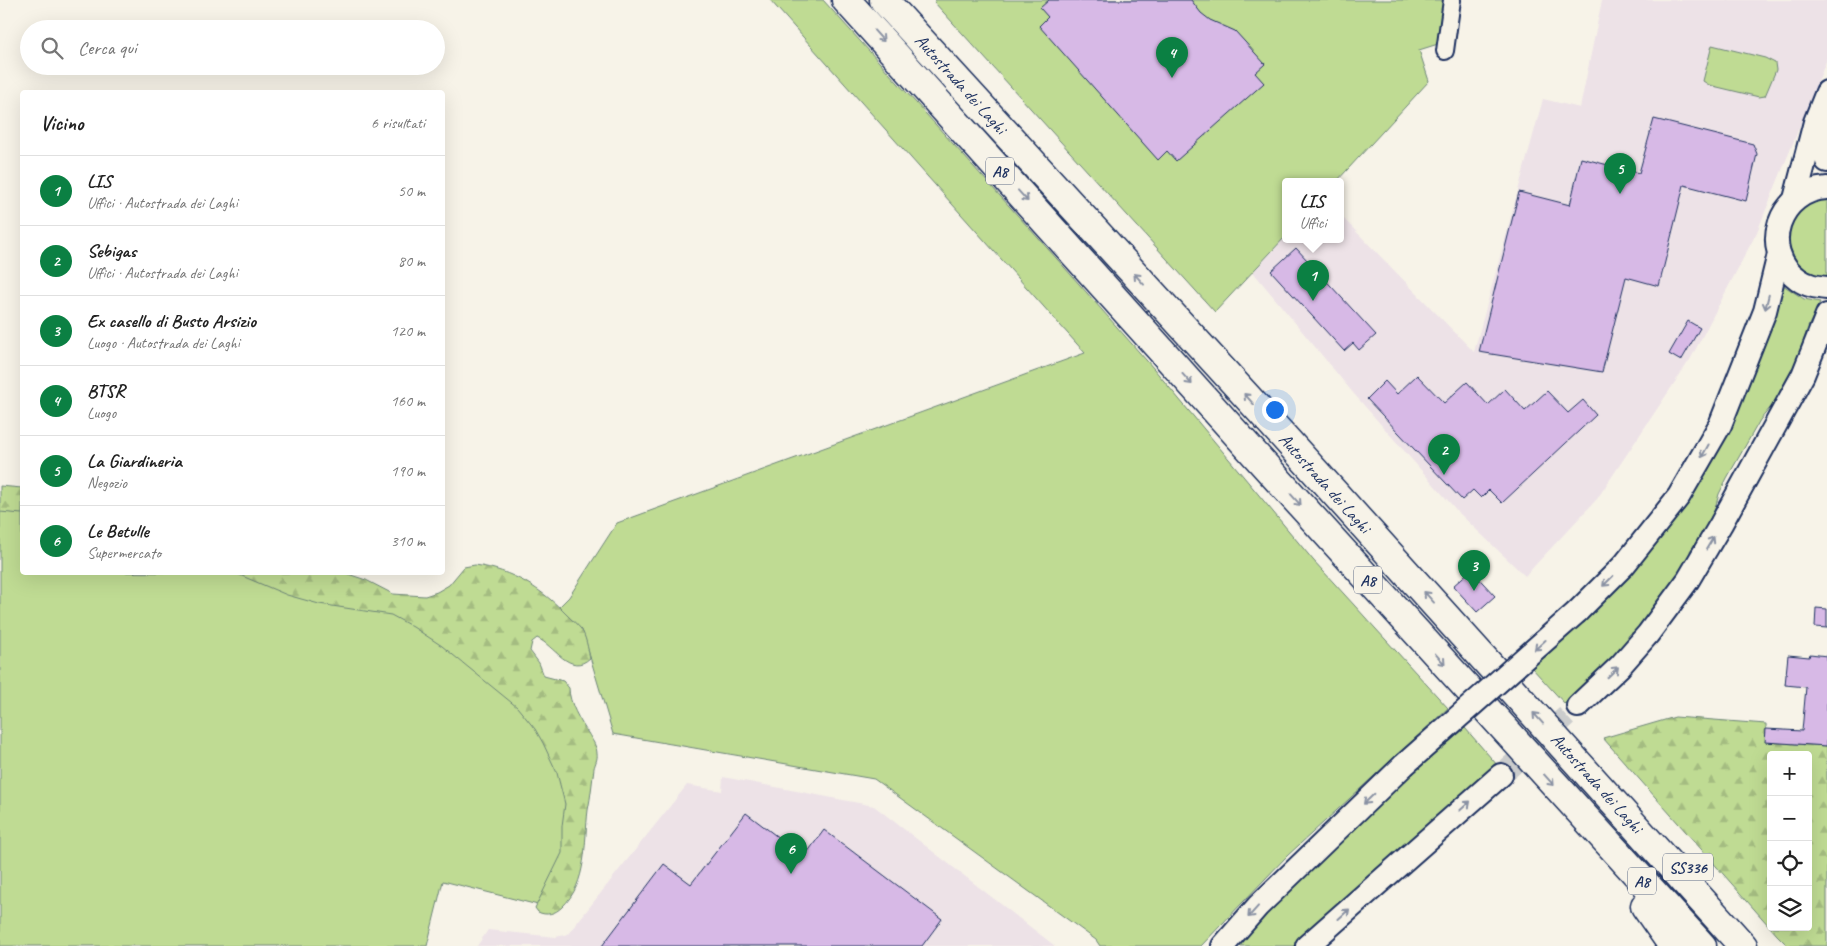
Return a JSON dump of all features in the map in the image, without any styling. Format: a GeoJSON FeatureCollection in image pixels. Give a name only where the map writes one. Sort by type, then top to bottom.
{"type":"FeatureCollection","features":[{"type":"Feature","properties":{"kind":"highway","name":"Autostrada dei Laghi"},"geometry":{"type":"LineString","coordinates":[[846,0],[1265,466],[1702,946]]}},
{"type":"Feature","properties":{"kind":"highway","name":"Autostrada dei Laghi"},"geometry":{"type":"LineString","coordinates":[[884,0],[1284,437],[1743,946]]}},
{"type":"Feature","properties":{"kind":"highway","name":"SS336"},"geometry":{"type":"LineString","coordinates":[[1606,793],[1716,892],[1765,946]]}},
{"type":"Feature","properties":{"kind":"highway"},"geometry":{"type":"LineString","coordinates":[[1583,816],[1673,946]]}},
{"type":"Feature","properties":{"kind":"main road"},"geometry":{"type":"LineString","coordinates":[[1795,199],[1815,122],[1827,92]]}},
{"type":"Feature","properties":{"kind":"main road"},"geometry":{"type":"LineString","coordinates":[[1827,123],[1823,147],[1827,161]]}},
{"type":"Feature","properties":{"kind":"main road"},"geometry":{"type":"LineString","coordinates":[[1827,188],[1806,192],[1795,199],[1785,210],[1778,224],[1776,239],[1779,254],[1787,268],[1798,280],[1813,286],[1827,288]]}},
{"type":"Feature","properties":{"kind":"main road"},"geometry":{"type":"LineString","coordinates":[[1223,946],[1258,906],[1404,765],[1577,612],[1624,565],[1684,488],[1720,424],[1765,311],[1779,254]]}},
{"type":"Feature","properties":{"kind":"main road"},"geometry":{"type":"LineString","coordinates":[[1578,706],[1620,666],[1648,634],[1688,580],[1722,524],[1803,375],[1827,315]]}},
{"type":"Feature","properties":{"kind":"main road"},"geometry":{"type":"LineString","coordinates":[[1307,946],[1500,775]]}},
{"type":"Feature","properties":{"kind":"street"},"geometry":{"type":"LineString","coordinates":[[1445,51],[1452,0]]}},
{"type":"Feature","properties":{"kind":"shaded area"},"geometry":{"type":"Polygon","coordinates":[[[1602,0],[1827,0],[1827,59],[1757,232],[1691,358],[1597,499],[1525,576],[1459,513],[1354,394],[1253,272],[1282,240],[1282,243],[1344,243],[1344,219],[1474,352],[1543,99],[1580,108],[1602,0]]]}},
{"type":"Feature","properties":{"kind":"shaded area"},"geometry":{"type":"Polygon","coordinates":[[[723,777],[874,806],[1055,946],[477,946],[488,930],[556,937],[568,934],[687,785],[722,791],[723,777]]]}},
{"type":"Feature","properties":{"kind":"green space"},"geometry":{"type":"Polygon","coordinates":[[[770,0],[823,0],[1057,259],[1154,369],[1313,560],[1448,708],[1287,856],[1201,946],[1100,946],[1096,940],[874,779],[613,734],[582,630],[559,607],[569,597],[617,523],[1085,353],[770,0]]]}},
{"type":"Feature","properties":{"kind":"green space"},"geometry":{"type":"Polygon","coordinates":[[[936,0],[1444,0],[1438,44],[1419,50],[1429,81],[1340,178],[1282,178],[1282,240],[1215,312],[934,2],[936,0]]]}},
{"type":"Feature","properties":{"kind":"green space"},"geometry":{"type":"Polygon","coordinates":[[[1712,45],[1765,58],[1775,63],[1776,70],[1765,96],[1759,97],[1709,85],[1703,81],[1712,45]]]}},
{"type":"Feature","properties":{"kind":"green space"},"geometry":{"type":"Polygon","coordinates":[[[1827,199],[1827,278],[1810,274],[1797,264],[1791,255],[1789,234],[1791,224],[1803,207],[1812,201],[1827,199]]]}},
{"type":"Feature","properties":{"kind":"green space"},"geometry":{"type":"Polygon","coordinates":[[[1783,285],[1804,299],[1820,302],[1808,327],[1791,378],[1780,396],[1760,420],[1727,478],[1719,494],[1711,523],[1697,549],[1692,548],[1690,551],[1692,557],[1637,634],[1631,633],[1628,636],[1629,642],[1608,666],[1565,704],[1532,668],[1586,619],[1620,584],[1667,529],[1774,309],[1783,285]]]}},
{"type":"Feature","properties":{"kind":"green space"},"geometry":{"type":"Polygon","coordinates":[[[0,486],[20,488],[20,514],[0,512],[0,486]]]}},
{"type":"Feature","properties":{"kind":"green space"},"geometry":{"type":"Polygon","coordinates":[[[0,508],[20,510],[20,575],[252,575],[383,608],[523,689],[564,787],[569,854],[542,906],[443,881],[427,946],[0,946],[0,508]]]}},
{"type":"Feature","properties":{"kind":"green space"},"geometry":{"type":"Polygon","coordinates":[[[475,565],[489,568],[526,582],[557,606],[581,629],[586,639],[590,658],[583,663],[569,662],[537,638],[532,642],[530,651],[539,663],[544,676],[563,681],[569,688],[573,706],[594,743],[597,756],[588,810],[581,874],[570,897],[562,907],[550,914],[538,912],[535,908],[562,853],[562,826],[565,804],[557,773],[543,743],[535,729],[517,707],[442,646],[391,615],[319,604],[287,595],[240,575],[351,575],[366,580],[393,594],[425,596],[449,585],[464,567],[475,565]]]}},
{"type":"Feature","properties":{"kind":"green space"},"geometry":{"type":"Polygon","coordinates":[[[1675,717],[1766,724],[1766,742],[1827,746],[1827,946],[1788,946],[1773,931],[1812,931],[1812,751],[1767,751],[1767,924],[1603,738],[1675,717]]]}},
{"type":"Feature","properties":{"kind":"green space"},"geometry":{"type":"Polygon","coordinates":[[[1465,728],[1498,766],[1296,946],[1234,946],[1317,861],[1465,728]]]}},
{"type":"Feature","properties":{"kind":"building"},"geometry":{"type":"Polygon","coordinates":[[[1049,0],[1191,0],[1201,13],[1210,20],[1235,31],[1265,64],[1255,73],[1264,83],[1176,161],[1167,151],[1158,160],[1039,26],[1048,17],[1040,8],[1049,0]]]}},
{"type":"Feature","properties":{"kind":"building"},"geometry":{"type":"Polygon","coordinates":[[[1654,119],[1753,144],[1757,154],[1746,201],[1684,185],[1659,286],[1626,277],[1602,372],[1479,352],[1519,192],[1570,205],[1581,158],[1639,173],[1654,119]]]}},
{"type":"Feature","properties":{"kind":"building"},"geometry":{"type":"Polygon","coordinates":[[[1296,248],[1376,335],[1359,350],[1353,343],[1344,351],[1271,271],[1296,248]]]}},
{"type":"Feature","properties":{"kind":"building"},"geometry":{"type":"Polygon","coordinates":[[[1688,321],[1700,328],[1681,361],[1669,354],[1688,321]]]}},
{"type":"Feature","properties":{"kind":"building"},"geometry":{"type":"Polygon","coordinates":[[[1417,375],[1444,403],[1467,382],[1488,405],[1505,389],[1525,411],[1547,391],[1568,413],[1583,400],[1596,415],[1502,503],[1489,490],[1481,498],[1473,490],[1462,500],[1367,399],[1385,381],[1397,394],[1417,375]]]}},
{"type":"Feature","properties":{"kind":"building"},"geometry":{"type":"Polygon","coordinates":[[[1471,570],[1495,596],[1477,612],[1453,586],[1471,570]]]}},
{"type":"Feature","properties":{"kind":"building"},"geometry":{"type":"Polygon","coordinates":[[[1816,608],[1827,609],[1827,628],[1815,627],[1816,608]]]}},
{"type":"Feature","properties":{"kind":"building"},"geometry":{"type":"Polygon","coordinates":[[[1810,654],[1827,656],[1827,746],[1765,742],[1766,729],[1802,731],[1806,687],[1785,685],[1788,655],[1809,657],[1810,654]]]}},
{"type":"Feature","properties":{"kind":"building"},"geometry":{"type":"Polygon","coordinates":[[[746,813],[804,857],[824,830],[942,919],[922,946],[602,946],[664,864],[691,884],[746,813]]]}},
{"type":"Feature","properties":{"kind":"tunnel"},"geometry":{"type":"LineString","coordinates":[[1501,775],[1578,706]]}},
{"type":"Feature","properties":{"kind":"place","name":"BTSR"},"geometry":{"type":"Point","coordinates":[1172,78]}},
{"type":"Feature","properties":{"kind":"place","name":"La Giardineria"},"geometry":{"type":"Point","coordinates":[1620,194]}},
{"type":"Feature","properties":{"kind":"place","name":"LIS"},"geometry":{"type":"Point","coordinates":[1313,301]}},
{"type":"Feature","properties":{"kind":"place","name":"Sebigas"},"geometry":{"type":"Point","coordinates":[1444,475]}},
{"type":"Feature","properties":{"kind":"place","name":"Ex casello di Busto Arsizio"},"geometry":{"type":"Point","coordinates":[1474,591]}},
{"type":"Feature","properties":{"kind":"place","name":"Le Betulle"},"geometry":{"type":"Point","coordinates":[791,874]}}]}
